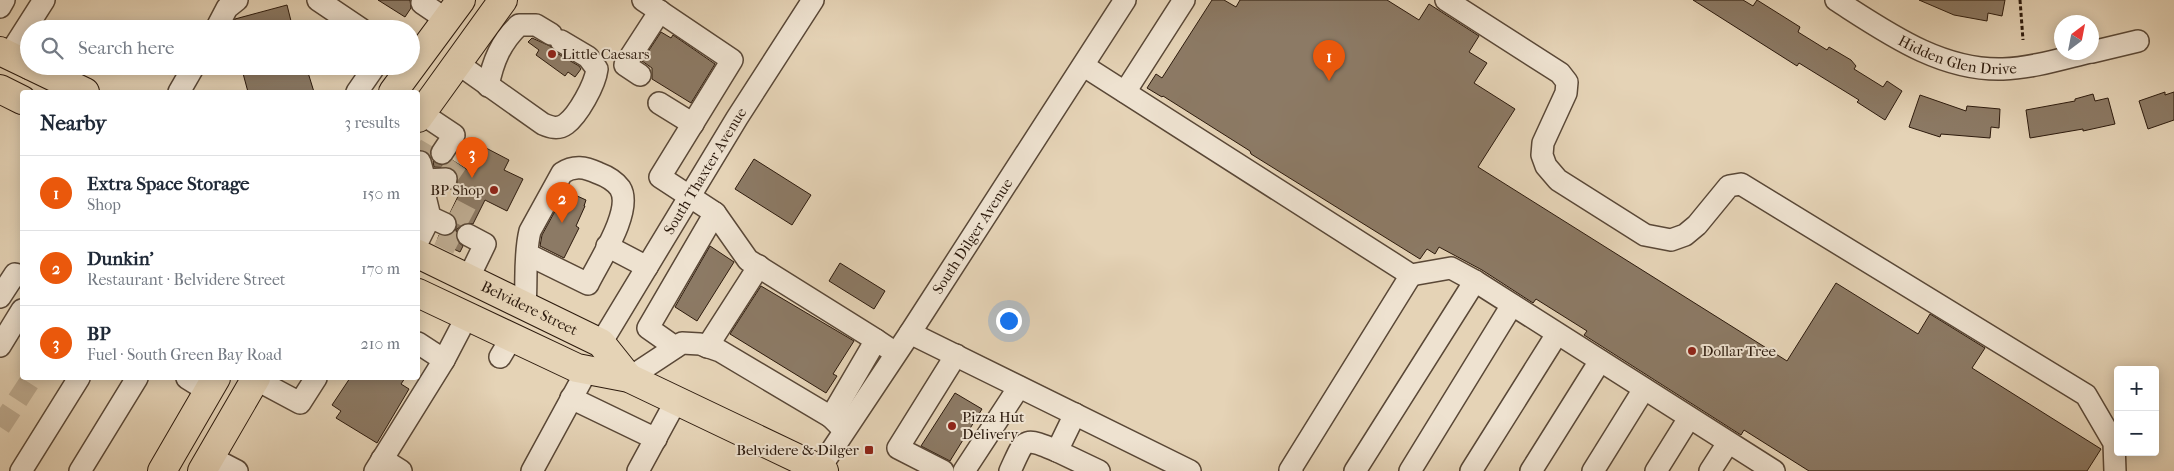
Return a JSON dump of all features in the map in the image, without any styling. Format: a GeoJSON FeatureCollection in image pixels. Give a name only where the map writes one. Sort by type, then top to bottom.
{"type":"FeatureCollection","features":[{"type":"Feature","properties":{"kind":"main road"},"geometry":{"type":"LineString","coordinates":[[420,114],[500,5]]}},
{"type":"Feature","properties":{"kind":"main road"},"geometry":{"type":"LineString","coordinates":[[420,54],[454,10]]}},
{"type":"Feature","properties":{"kind":"main road"},"geometry":{"type":"LineString","coordinates":[[50,75],[82,90]]}},
{"type":"Feature","properties":{"kind":"main road"},"geometry":{"type":"LineString","coordinates":[[394,90],[405,75]]}},
{"type":"Feature","properties":{"kind":"main road"},"geometry":{"type":"LineString","coordinates":[[0,89],[20,99]]}},
{"type":"Feature","properties":{"kind":"main road","name":"Belvidere Street"},"geometry":{"type":"LineString","coordinates":[[420,255],[601,343],[629,378]]}},
{"type":"Feature","properties":{"kind":"main road","name":"Belvidere Street"},"geometry":{"type":"LineString","coordinates":[[420,294],[467,316],[506,347],[576,368],[629,378],[820,470]]}},
{"type":"Feature","properties":{"kind":"main road"},"geometry":{"type":"LineString","coordinates":[[206,464],[254,380]]}},
{"type":"Feature","properties":{"kind":"main road"},"geometry":{"type":"LineString","coordinates":[[162,471],[204,382]]}},
{"type":"Feature","properties":{"kind":"street"},"geometry":{"type":"LineString","coordinates":[[0,7],[4,0]]}},
{"type":"Feature","properties":{"kind":"street"},"geometry":{"type":"LineString","coordinates":[[35,20],[44,0]]}},
{"type":"Feature","properties":{"kind":"street"},"geometry":{"type":"LineString","coordinates":[[221,20],[227,8],[238,0]]}},
{"type":"Feature","properties":{"kind":"street"},"geometry":{"type":"LineString","coordinates":[[318,0],[348,20]]}},
{"type":"Feature","properties":{"kind":"street"},"geometry":{"type":"LineString","coordinates":[[424,0],[422,3],[454,10]]}},
{"type":"Feature","properties":{"kind":"street","name":"South Thaxter Avenue"},"geometry":{"type":"LineString","coordinates":[[601,343],[737,118],[813,0]]}},
{"type":"Feature","properties":{"kind":"street","name":"South Dilger Avenue"},"geometry":{"type":"LineString","coordinates":[[820,470],[838,424],[897,353],[1125,0]]}},
{"type":"Feature","properties":{"kind":"street"},"geometry":{"type":"LineString","coordinates":[[1125,92],[1184,0]]}},
{"type":"Feature","properties":{"kind":"street"},"geometry":{"type":"LineString","coordinates":[[1446,0],[1560,73],[1567,82],[1566,93],[1543,143],[1542,155],[1546,166],[1558,180],[1645,235],[1660,240],[1671,240],[1685,236],[1697,225],[1729,186],[1741,184],[2086,395],[2114,442],[2115,471]]}},
{"type":"Feature","properties":{"kind":"street","name":"Hidden Glen Drive"},"geometry":{"type":"LineString","coordinates":[[1836,0],[1900,40],[1926,53],[1964,65],[2001,69],[2025,68],[2058,60]]}},
{"type":"Feature","properties":{"kind":"street"},"geometry":{"type":"LineString","coordinates":[[457,63],[543,124],[552,128],[566,124],[590,92],[596,79],[597,69],[588,57],[536,26],[519,25],[500,5]]}},
{"type":"Feature","properties":{"kind":"street"},"geometry":{"type":"LineString","coordinates":[[640,75],[625,65],[651,6],[732,60],[660,177],[715,213],[748,260],[897,353]]}},
{"type":"Feature","properties":{"kind":"street"},"geometry":{"type":"LineString","coordinates":[[488,86],[493,63],[499,49],[519,25]]}},
{"type":"Feature","properties":{"kind":"street","name":"Hidden Glen Drive"},"geometry":{"type":"LineString","coordinates":[[2099,50],[2138,41]]}},
{"type":"Feature","properties":{"kind":"street"},"geometry":{"type":"LineString","coordinates":[[1084,66],[1411,275],[1451,268],[1475,281],[1772,470]]}},
{"type":"Feature","properties":{"kind":"street"},"geometry":{"type":"LineString","coordinates":[[180,90],[189,75]]}},
{"type":"Feature","properties":{"kind":"street"},"geometry":{"type":"LineString","coordinates":[[358,90],[369,75]]}},
{"type":"Feature","properties":{"kind":"street"},"geometry":{"type":"LineString","coordinates":[[659,103],[692,124]]}},
{"type":"Feature","properties":{"kind":"street"},"geometry":{"type":"LineString","coordinates":[[420,116],[454,135],[434,166],[440,221],[420,239]]}},
{"type":"Feature","properties":{"kind":"street"},"geometry":{"type":"LineString","coordinates":[[525,306],[527,260],[530,231],[554,185],[562,174],[570,169],[582,167],[614,181],[621,190],[623,202],[619,224],[588,284],[527,260]]}},
{"type":"Feature","properties":{"kind":"street"},"geometry":{"type":"LineString","coordinates":[[674,346],[648,328],[715,213]]}},
{"type":"Feature","properties":{"kind":"street"},"geometry":{"type":"LineString","coordinates":[[468,278],[486,244],[471,236]]}},
{"type":"Feature","properties":{"kind":"street"},"geometry":{"type":"LineString","coordinates":[[608,246],[647,267]]}},
{"type":"Feature","properties":{"kind":"street"},"geometry":{"type":"LineString","coordinates":[[497,293],[527,260]]}},
{"type":"Feature","properties":{"kind":"street"},"geometry":{"type":"LineString","coordinates":[[707,346],[759,266]]}},
{"type":"Feature","properties":{"kind":"street"},"geometry":{"type":"LineString","coordinates":[[0,297],[15,274],[20,275]]}},
{"type":"Feature","properties":{"kind":"street"},"geometry":{"type":"LineString","coordinates":[[1292,471],[1290,470],[1411,275]]}},
{"type":"Feature","properties":{"kind":"street"},"geometry":{"type":"LineString","coordinates":[[1355,471],[1475,281]]}},
{"type":"Feature","properties":{"kind":"street"},"geometry":{"type":"LineString","coordinates":[[1410,471],[1512,305]]}},
{"type":"Feature","properties":{"kind":"street"},"geometry":{"type":"LineString","coordinates":[[0,346],[20,313]]}},
{"type":"Feature","properties":{"kind":"street"},"geometry":{"type":"LineString","coordinates":[[401,471],[378,465],[444,360],[467,316]]}},
{"type":"Feature","properties":{"kind":"street"},"geometry":{"type":"LineString","coordinates":[[910,333],[1075,414],[1177,468]]}},
{"type":"Feature","properties":{"kind":"street"},"geometry":{"type":"LineString","coordinates":[[1471,471],[1557,334]]}},
{"type":"Feature","properties":{"kind":"street"},"geometry":{"type":"LineString","coordinates":[[629,378],[674,346],[682,343],[707,346],[720,351],[838,424],[876,340]]}},
{"type":"Feature","properties":{"kind":"street"},"geometry":{"type":"LineString","coordinates":[[420,344],[444,360]]}},
{"type":"Feature","properties":{"kind":"street"},"geometry":{"type":"LineString","coordinates":[[944,471],[898,448],[956,355]]}},
{"type":"Feature","properties":{"kind":"street"},"geometry":{"type":"LineString","coordinates":[[1531,471],[1600,361]]}},
{"type":"Feature","properties":{"kind":"street"},"geometry":{"type":"LineString","coordinates":[[532,471],[587,370]]}},
{"type":"Feature","properties":{"kind":"street"},"geometry":{"type":"LineString","coordinates":[[21,471],[78,380]]}},
{"type":"Feature","properties":{"kind":"street"},"geometry":{"type":"LineString","coordinates":[[80,471],[136,380]]}},
{"type":"Feature","properties":{"kind":"street"},"geometry":{"type":"LineString","coordinates":[[259,380],[300,403],[315,380]]}},
{"type":"Feature","properties":{"kind":"street"},"geometry":{"type":"LineString","coordinates":[[964,471],[1020,387]]}},
{"type":"Feature","properties":{"kind":"street"},"geometry":{"type":"LineString","coordinates":[[1592,471],[1644,389]]}},
{"type":"Feature","properties":{"kind":"street"},"geometry":{"type":"LineString","coordinates":[[571,398],[656,439]]}},
{"type":"Feature","properties":{"kind":"street"},"geometry":{"type":"LineString","coordinates":[[638,471],[676,401]]}},
{"type":"Feature","properties":{"kind":"street"},"geometry":{"type":"LineString","coordinates":[[1057,451],[1075,414]]}},
{"type":"Feature","properties":{"kind":"street"},"geometry":{"type":"LineString","coordinates":[[1656,471],[1689,418]]}},
{"type":"Feature","properties":{"kind":"street"},"geometry":{"type":"LineString","coordinates":[[1010,471],[1022,446],[1027,442],[1034,441],[1099,471]]}},
{"type":"Feature","properties":{"kind":"street"},"geometry":{"type":"LineString","coordinates":[[1710,471],[1728,442]]}},
{"type":"Feature","properties":{"kind":"street"},"geometry":{"type":"LineString","coordinates":[[206,464],[237,471]]}},
{"type":"Feature","properties":{"kind":"path"},"geometry":{"type":"LineString","coordinates":[[2020,0],[2023,40]]}},
{"type":"Feature","properties":{"kind":"building"},"geometry":{"type":"Polygon","coordinates":[[[378,0],[410,0],[411,8],[405,17],[378,0]]]}},
{"type":"Feature","properties":{"kind":"building"},"geometry":{"type":"Polygon","coordinates":[[[1212,0],[1224,0],[1236,7],[1240,0],[1387,0],[1419,20],[1429,4],[1479,36],[1469,52],[1487,63],[1474,83],[1515,109],[1478,167],[1787,361],[1836,283],[1918,334],[1930,314],[1985,348],[1972,368],[2101,449],[2087,471],[1809,471],[1744,430],[1741,435],[1584,335],[1587,331],[1536,299],[1533,303],[1482,270],[1439,247],[1435,254],[1427,249],[1420,259],[1251,154],[1250,151],[1163,96],[1147,88],[1156,74],[1162,78],[1212,0]]]}},
{"type":"Feature","properties":{"kind":"building"},"geometry":{"type":"Polygon","coordinates":[[[1693,0],[1743,0],[1753,6],[1757,0],[1800,27],[1798,32],[1827,50],[1829,47],[1851,60],[1856,66],[1854,69],[1883,87],[1887,81],[1902,91],[1885,120],[1857,102],[1859,100],[1799,63],[1797,66],[1693,0]]]}},
{"type":"Feature","properties":{"kind":"building"},"geometry":{"type":"Polygon","coordinates":[[[1919,0],[2005,0],[2002,16],[1988,13],[1987,21],[1954,15],[1919,0]]]}},
{"type":"Feature","properties":{"kind":"building"},"geometry":{"type":"Polygon","coordinates":[[[287,5],[291,20],[234,20],[287,5]]]}},
{"type":"Feature","properties":{"kind":"building"},"geometry":{"type":"Polygon","coordinates":[[[661,32],[671,38],[673,35],[715,64],[691,103],[652,79],[652,68],[642,61],[661,32]]]}},
{"type":"Feature","properties":{"kind":"building"},"geometry":{"type":"Polygon","coordinates":[[[532,38],[550,46],[555,52],[579,66],[581,69],[575,77],[568,72],[565,76],[536,55],[539,50],[528,42],[532,38]]]}},
{"type":"Feature","properties":{"kind":"building"},"geometry":{"type":"Polygon","coordinates":[[[243,75],[309,75],[313,90],[247,90],[243,75]]]}},
{"type":"Feature","properties":{"kind":"building"},"geometry":{"type":"Polygon","coordinates":[[[2165,92],[2165,95],[2174,92],[2174,120],[2148,129],[2139,101],[2165,92]]]}},
{"type":"Feature","properties":{"kind":"building"},"geometry":{"type":"Polygon","coordinates":[[[2093,94],[2095,101],[2108,98],[2115,124],[2083,131],[2083,129],[2030,138],[2026,110],[2075,101],[2075,99],[2093,94]]]}},
{"type":"Feature","properties":{"kind":"building"},"geometry":{"type":"Polygon","coordinates":[[[1920,95],[1966,111],[1967,106],[2000,109],[1999,128],[1991,127],[1990,138],[1941,134],[1940,137],[1909,127],[1920,95]]]}},
{"type":"Feature","properties":{"kind":"building"},"geometry":{"type":"Polygon","coordinates":[[[486,148],[509,160],[504,170],[523,179],[507,211],[485,200],[473,224],[467,223],[457,229],[457,241],[463,246],[460,252],[437,241],[439,235],[446,236],[452,234],[456,229],[455,217],[450,213],[461,190],[456,186],[458,178],[452,168],[434,167],[433,161],[442,165],[452,160],[474,174],[486,148]]]}},
{"type":"Feature","properties":{"kind":"building"},"geometry":{"type":"Polygon","coordinates":[[[754,159],[811,195],[792,225],[735,189],[754,159]]]}},
{"type":"Feature","properties":{"kind":"building"},"geometry":{"type":"Polygon","coordinates":[[[566,191],[586,200],[576,226],[579,228],[564,258],[540,246],[542,235],[566,191]]]}},
{"type":"Feature","properties":{"kind":"building"},"geometry":{"type":"Polygon","coordinates":[[[710,246],[734,262],[697,321],[675,307],[710,246]]]}},
{"type":"Feature","properties":{"kind":"building"},"geometry":{"type":"Polygon","coordinates":[[[840,263],[885,291],[874,309],[829,281],[840,263]]]}},
{"type":"Feature","properties":{"kind":"building"},"geometry":{"type":"Polygon","coordinates":[[[761,286],[854,341],[833,374],[837,376],[826,393],[730,334],[761,286]]]}},
{"type":"Feature","properties":{"kind":"building"},"geometry":{"type":"Polygon","coordinates":[[[349,380],[404,380],[401,384],[409,389],[377,443],[336,418],[341,411],[332,405],[349,380]]]}},
{"type":"Feature","properties":{"kind":"building","name":"Pizza Hut Delivery"},"geometry":{"type":"Polygon","coordinates":[[[955,393],[982,409],[950,461],[921,446],[955,393]]]}},
{"type":"Feature","properties":{"kind":"tunnel"},"geometry":{"type":"LineString","coordinates":[[420,162],[430,145]]}},
{"type":"Feature","properties":{"kind":"tunnel"},"geometry":{"type":"LineString","coordinates":[[446,179],[457,163]]}},
{"type":"Feature","properties":{"kind":"tunnel"},"geometry":{"type":"LineString","coordinates":[[452,209],[475,221]]}},
{"type":"Feature","properties":{"kind":"tunnel"},"geometry":{"type":"LineString","coordinates":[[439,235],[463,247]]}},
{"type":"Feature","properties":{"kind":"tunnel"},"geometry":{"type":"LineString","coordinates":[[0,427],[31,380]]}},
{"type":"Feature","properties":{"kind":"place","name":"Little Caesars"},"geometry":{"type":"Point","coordinates":[552,54]}},
{"type":"Feature","properties":{"kind":"place","name":"Extra Space Storage"},"geometry":{"type":"Point","coordinates":[1329,81]}},
{"type":"Feature","properties":{"kind":"place","name":"BP"},"geometry":{"type":"Point","coordinates":[472,178]}},
{"type":"Feature","properties":{"kind":"place","name":"BP Shop"},"geometry":{"type":"Point","coordinates":[494,190]}},
{"type":"Feature","properties":{"kind":"place","name":"Dunkin'"},"geometry":{"type":"Point","coordinates":[562,223]}},
{"type":"Feature","properties":{"kind":"place","name":"Dollar Tree"},"geometry":{"type":"Point","coordinates":[1692,351]}},
{"type":"Feature","properties":{"kind":"place","name":"Pizza Hut Delivery"},"geometry":{"type":"Point","coordinates":[952,426]}},
{"type":"Feature","properties":{"kind":"place","name":"Belvidere & Dilger"},"geometry":{"type":"Point","coordinates":[869,450]}}]}
